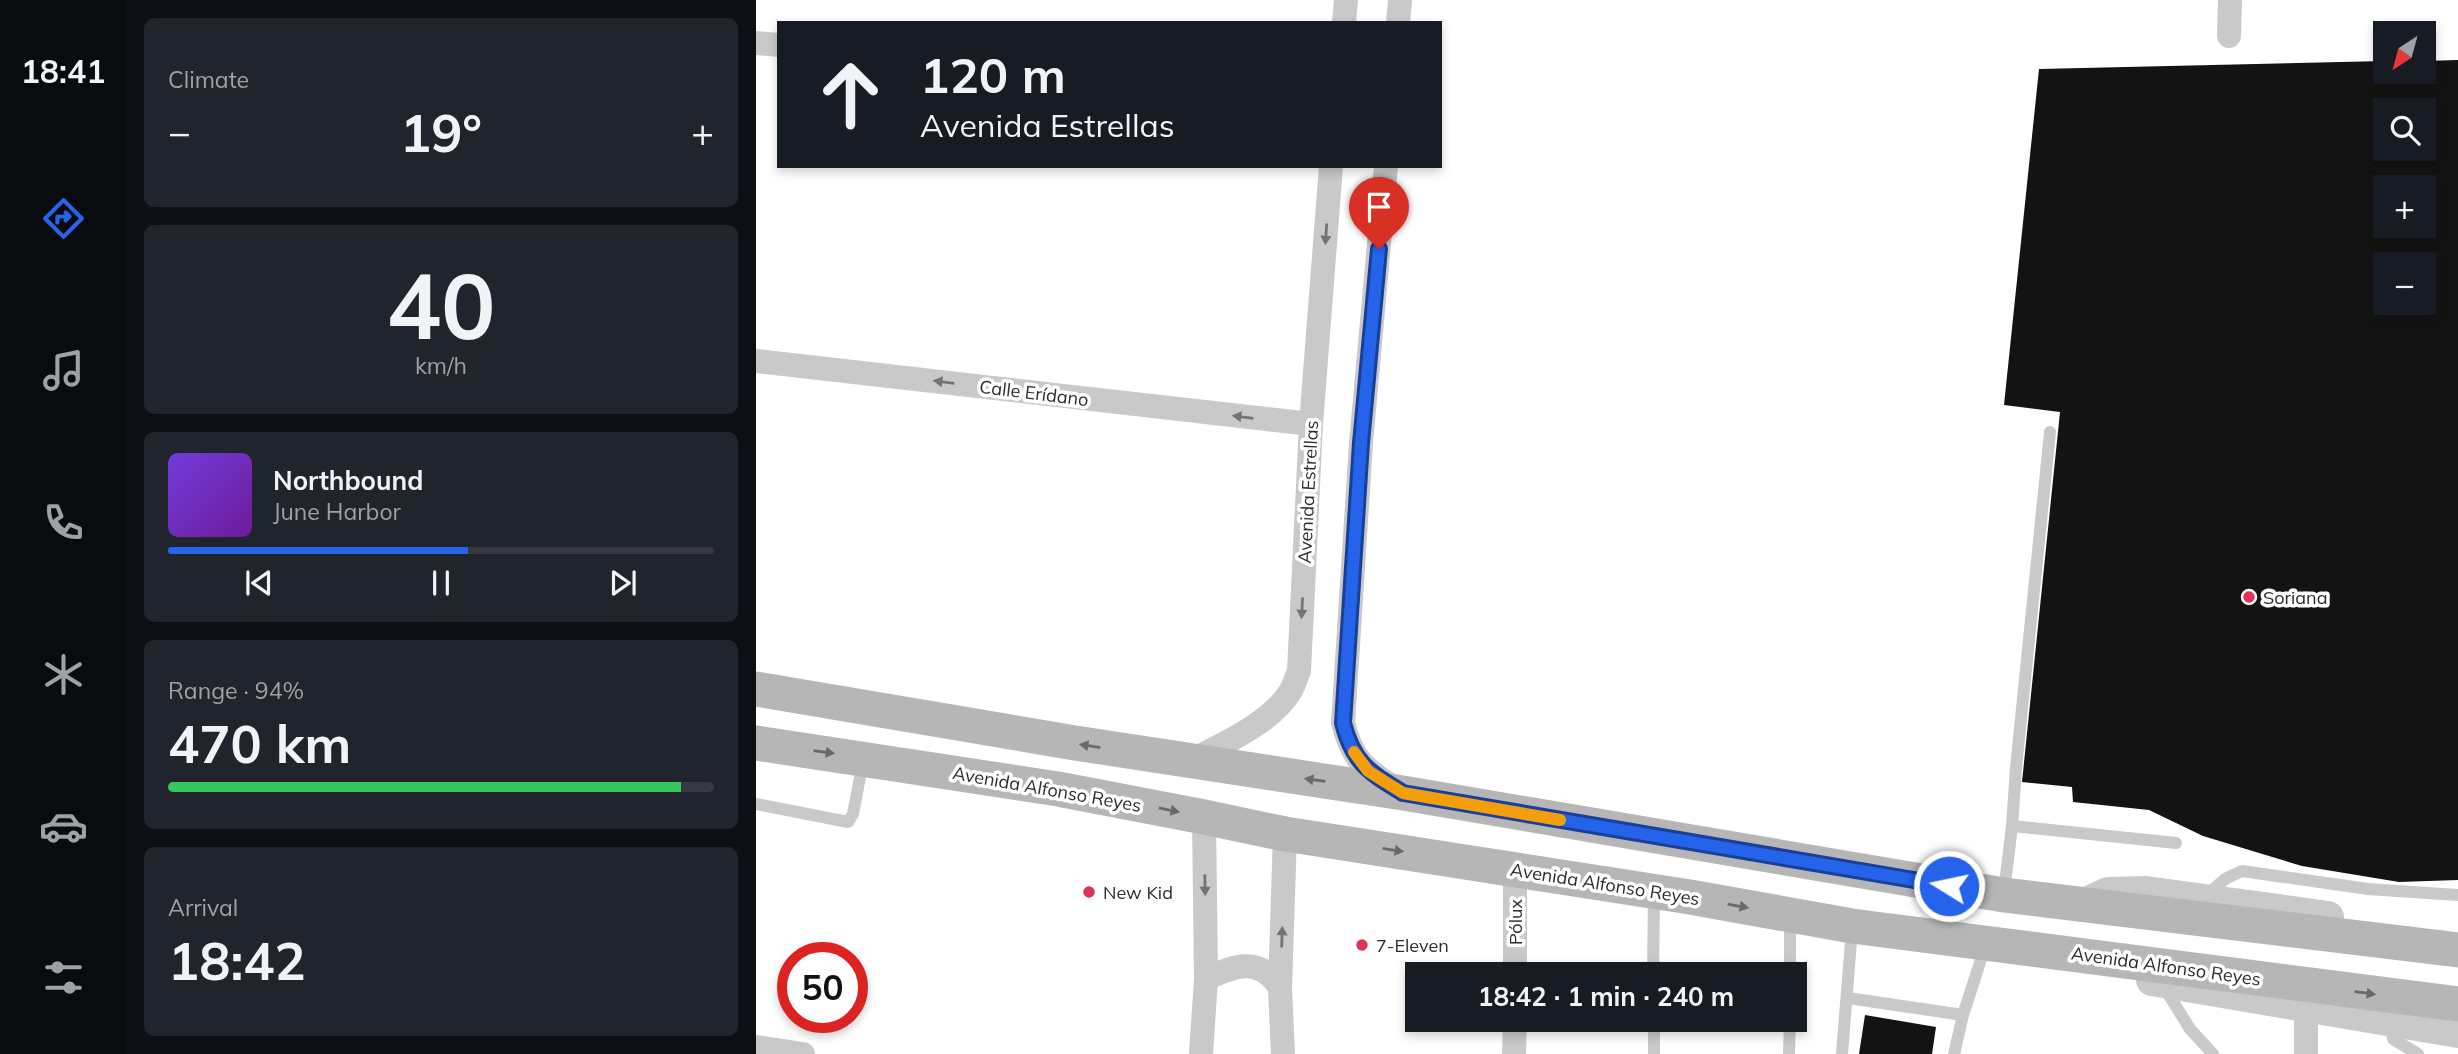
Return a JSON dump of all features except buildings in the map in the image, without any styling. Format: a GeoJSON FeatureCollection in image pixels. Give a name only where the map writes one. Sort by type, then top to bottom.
{"type":"FeatureCollection","features":[{"type":"Feature","properties":{"kind":"main road"},"geometry":{"type":"LineString","coordinates":[[756,689],[1189,761],[1403,793],[2004,895],[2458,950]]}},
{"type":"Feature","properties":{"kind":"main road","name":"Avenida Alfonso Reyes"},"geometry":{"type":"LineString","coordinates":[[756,743],[1058,789],[1286,834],[1654,891],[1852,926],[2458,1004]]}},
{"type":"Feature","properties":{"kind":"street"},"geometry":{"type":"LineString","coordinates":[[1344,21],[1346,0]]}},
{"type":"Feature","properties":{"kind":"street"},"geometry":{"type":"LineString","coordinates":[[1398,21],[1400,0]]}},
{"type":"Feature","properties":{"kind":"street"},"geometry":{"type":"LineString","coordinates":[[2229,36],[2230,0]]}},
{"type":"Feature","properties":{"kind":"street"},"geometry":{"type":"LineString","coordinates":[[756,43],[777,45]]}},
{"type":"Feature","properties":{"kind":"street","name":"Avenida Estrellas"},"geometry":{"type":"LineString","coordinates":[[1189,761],[1238,735],[1282,704],[1292,690],[1299,671],[1311,424],[1331,168]]}},
{"type":"Feature","properties":{"kind":"street"},"geometry":{"type":"LineString","coordinates":[[1386,168],[1361,443],[1343,723],[1348,742],[1368,771],[1403,793]]}},
{"type":"Feature","properties":{"kind":"street","name":"Calle Erídano"},"geometry":{"type":"LineString","coordinates":[[756,361],[1311,424]]}},
{"type":"Feature","properties":{"kind":"street"},"geometry":{"type":"LineString","coordinates":[[1201,1054],[1206,979],[1204,817]]}},
{"type":"Feature","properties":{"kind":"street"},"geometry":{"type":"LineString","coordinates":[[1283,1054],[1280,988],[1286,834]]}},
{"type":"Feature","properties":{"kind":"street","name":"Pólux"},"geometry":{"type":"LineString","coordinates":[[1515,870],[1515,962]]}},
{"type":"Feature","properties":{"kind":"street"},"geometry":{"type":"LineString","coordinates":[[2084,904],[2099,896],[2119,892],[2146,892],[2458,933]]}},
{"type":"Feature","properties":{"kind":"street"},"geometry":{"type":"LineString","coordinates":[[2104,957],[2134,974],[2161,982],[2458,1032]]}},
{"type":"Feature","properties":{"kind":"street"},"geometry":{"type":"LineString","coordinates":[[1206,979],[1229,968],[1248,967],[1271,975],[1280,988]]}},
{"type":"Feature","properties":{"kind":"street"},"geometry":{"type":"LineString","coordinates":[[2306,1007],[2306,1054]]}},
{"type":"Feature","properties":{"kind":"street"},"geometry":{"type":"LineString","coordinates":[[1514,1032],[1514,1054]]}},
{"type":"Feature","properties":{"kind":"street"},"geometry":{"type":"LineString","coordinates":[[756,1046],[803,1054]]}},
{"type":"Feature","properties":{"kind":"lane"},"geometry":{"type":"LineString","coordinates":[[2004,895],[2050,432]]}},
{"type":"Feature","properties":{"kind":"lane"},"geometry":{"type":"LineString","coordinates":[[756,804],[848,822],[853,814],[864,758]]}},
{"type":"Feature","properties":{"kind":"lane"},"geometry":{"type":"LineString","coordinates":[[2012,826],[2176,843]]}},
{"type":"Feature","properties":{"kind":"lane"},"geometry":{"type":"LineString","coordinates":[[2202,899],[2225,879],[2242,871],[2368,889],[2458,895]]}},
{"type":"Feature","properties":{"kind":"lane"},"geometry":{"type":"LineString","coordinates":[[1653,962],[1654,891]]}},
{"type":"Feature","properties":{"kind":"lane"},"geometry":{"type":"LineString","coordinates":[[1790,915],[1790,962]]}},
{"type":"Feature","properties":{"kind":"lane"},"geometry":{"type":"LineString","coordinates":[[1842,1054],[1852,926]]}},
{"type":"Feature","properties":{"kind":"lane"},"geometry":{"type":"LineString","coordinates":[[1954,1054],[1963,1015],[1986,944]]}},
{"type":"Feature","properties":{"kind":"lane"},"geometry":{"type":"LineString","coordinates":[[2161,982],[2190,1029],[2213,1054]]}},
{"type":"Feature","properties":{"kind":"lane"},"geometry":{"type":"LineString","coordinates":[[1848,998],[1963,1015]]}},
{"type":"Feature","properties":{"kind":"lane"},"geometry":{"type":"LineString","coordinates":[[2390,1021],[2393,1039],[2418,1054]]}},
{"type":"Feature","properties":{"kind":"lane"},"geometry":{"type":"LineString","coordinates":[[1654,1032],[1654,1054]]}},
{"type":"Feature","properties":{"kind":"lane"},"geometry":{"type":"LineString","coordinates":[[1789,1054],[1790,1032]]}},
{"type":"Feature","properties":{"kind":"slow traffic"},"geometry":{"type":"LineString","coordinates":[[1354,752],[1368,771],[1403,793],[1560,820]]}},
{"type":"Feature","properties":{"kind":"place","name":"Soriana"},"geometry":{"type":"Point","coordinates":[2249,597]}},
{"type":"Feature","properties":{"kind":"place","name":"New Kid"},"geometry":{"type":"Point","coordinates":[1089,892]}},
{"type":"Feature","properties":{"kind":"place","name":"7-Eleven"},"geometry":{"type":"Point","coordinates":[1362,945]}},
{"type":"Feature","properties":{"kind":"route"},"geometry":{"type":"LineString","coordinates":[[1379,249],[1361,443],[1343,723],[1348,742],[1368,771],[1403,793],[1949,886]]}}]}
